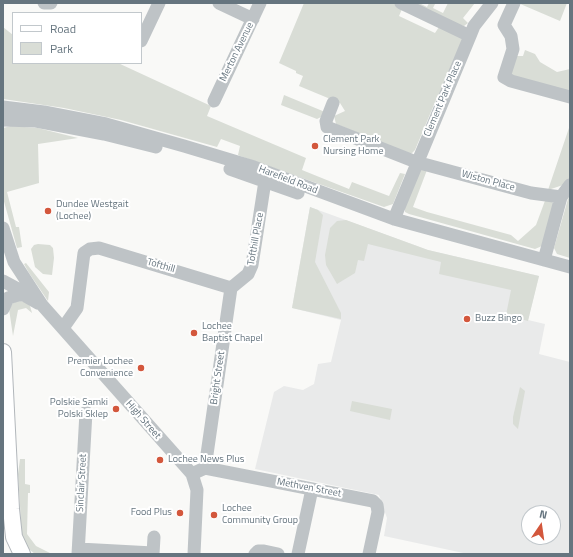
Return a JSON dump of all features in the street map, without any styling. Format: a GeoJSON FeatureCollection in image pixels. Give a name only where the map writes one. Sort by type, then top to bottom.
{"type":"FeatureCollection","features":[{"type":"Feature","properties":{"kind":"main road"},"geometry":{"type":"LineString","coordinates":[[3,352],[11,510],[14,537],[22,554]]}},
{"type":"Feature","properties":{"kind":"street"},"geometry":{"type":"LineString","coordinates":[[44,3],[51,3]]}},
{"type":"Feature","properties":{"kind":"street"},"geometry":{"type":"LineString","coordinates":[[142,39],[159,3]]}},
{"type":"Feature","properties":{"kind":"street"},"geometry":{"type":"LineString","coordinates":[[218,3],[253,19]]}},
{"type":"Feature","properties":{"kind":"street","name":"Merton Avenue"},"geometry":{"type":"LineString","coordinates":[[214,101],[260,3]]}},
{"type":"Feature","properties":{"kind":"street"},"geometry":{"type":"LineString","coordinates":[[401,3],[470,36]]}},
{"type":"Feature","properties":{"kind":"street","name":"Clement Park Place"},"geometry":{"type":"LineString","coordinates":[[394,220],[416,162],[474,26],[492,3]]}},
{"type":"Feature","properties":{"kind":"street"},"geometry":{"type":"LineString","coordinates":[[514,3],[504,25],[511,36],[513,49],[504,77],[511,81],[570,97]]}},
{"type":"Feature","properties":{"kind":"street"},"geometry":{"type":"LineString","coordinates":[[333,103],[326,121],[327,127],[416,162]]}},
{"type":"Feature","properties":{"kind":"street","name":"Harefield Road"},"geometry":{"type":"LineString","coordinates":[[3,107],[44,112],[92,121],[184,146],[254,167],[394,220],[570,267]]}},
{"type":"Feature","properties":{"kind":"street","name":"Harefield Road"},"geometry":{"type":"LineString","coordinates":[[3,120],[36,121],[104,134],[183,154],[265,181],[392,227],[570,275]]}},
{"type":"Feature","properties":{"kind":"street","name":"Wiston Place"},"geometry":{"type":"LineString","coordinates":[[416,162],[531,193],[561,197]]}},
{"type":"Feature","properties":{"kind":"street","name":"Tofthill Place"},"geometry":{"type":"LineString","coordinates":[[231,288],[248,274],[252,265],[265,181]]}},
{"type":"Feature","properties":{"kind":"street"},"geometry":{"type":"LineString","coordinates":[[544,260],[561,197],[570,185]]}},
{"type":"Feature","properties":{"kind":"street","name":"High Street"},"geometry":{"type":"LineString","coordinates":[[3,228],[14,262],[42,305],[192,474],[197,490],[194,554]]}},
{"type":"Feature","properties":{"kind":"street","name":"Tofthill"},"geometry":{"type":"LineString","coordinates":[[63,328],[77,308],[84,253],[90,249],[99,248],[231,288]]}},
{"type":"Feature","properties":{"kind":"street","name":"High Street"},"geometry":{"type":"LineString","coordinates":[[3,281],[24,292],[42,305]]}},
{"type":"Feature","properties":{"kind":"street","name":"Bright Street"},"geometry":{"type":"LineString","coordinates":[[205,468],[231,288]]}},
{"type":"Feature","properties":{"kind":"street","name":"High Street"},"geometry":{"type":"LineString","coordinates":[[3,309],[8,298],[18,295],[24,296],[42,305]]}},
{"type":"Feature","properties":{"kind":"street","name":"Sinclair Street"},"geometry":{"type":"LineString","coordinates":[[79,551],[86,412]]}},
{"type":"Feature","properties":{"kind":"street"},"geometry":{"type":"LineString","coordinates":[[192,474],[205,468]]}},
{"type":"Feature","properties":{"kind":"street","name":"Methven Street"},"geometry":{"type":"LineString","coordinates":[[205,468],[373,501],[377,505],[378,512],[369,554]]}},
{"type":"Feature","properties":{"kind":"street"},"geometry":{"type":"LineString","coordinates":[[298,554],[312,489]]}},
{"type":"Feature","properties":{"kind":"street"},"geometry":{"type":"LineString","coordinates":[[79,551],[153,554],[154,537]]}},
{"type":"Feature","properties":{"kind":"street"},"geometry":{"type":"LineString","coordinates":[[255,554],[258,551],[278,554]]}},
{"type":"Feature","properties":{"kind":"shaded area"},"geometry":{"type":"Polygon","coordinates":[[[310,207],[428,250],[539,276],[528,320],[545,324],[539,354],[570,362],[570,554],[468,554],[384,536],[387,518],[379,495],[255,469],[274,392],[284,386],[303,390],[314,384],[318,364],[331,362],[341,320],[292,308],[310,207]]]}},
{"type":"Feature","properties":{"kind":"green space"},"geometry":{"type":"Polygon","coordinates":[[[304,3],[394,3],[402,9],[399,16],[435,33],[439,27],[464,39],[443,89],[438,95],[415,150],[412,153],[408,153],[336,124],[334,116],[345,111],[340,103],[299,86],[303,76],[279,63],[304,3]]]}},
{"type":"Feature","properties":{"kind":"green space"},"geometry":{"type":"Polygon","coordinates":[[[406,3],[419,3],[427,7],[429,3],[433,3],[435,4],[433,8],[443,13],[448,3],[475,3],[463,18],[468,23],[464,26],[406,3]]]}},
{"type":"Feature","properties":{"kind":"green space"},"geometry":{"type":"Polygon","coordinates":[[[518,3],[567,3],[560,21],[518,3]]]}},
{"type":"Feature","properties":{"kind":"green space"},"geometry":{"type":"Polygon","coordinates":[[[3,27],[12,34],[12,64],[120,64],[211,106],[207,116],[306,158],[302,170],[349,189],[352,182],[389,196],[400,173],[405,174],[393,204],[384,207],[240,156],[238,155],[240,146],[221,139],[217,147],[121,120],[64,108],[3,99],[3,27]]]}},
{"type":"Feature","properties":{"kind":"green space"},"geometry":{"type":"Polygon","coordinates":[[[525,50],[535,54],[540,62],[557,72],[570,69],[570,94],[514,79],[509,72],[516,56],[523,56],[525,50]]]}},
{"type":"Feature","properties":{"kind":"green space"},"geometry":{"type":"Polygon","coordinates":[[[284,95],[325,112],[323,116],[317,119],[281,105],[284,95]]]}},
{"type":"Feature","properties":{"kind":"green space"},"geometry":{"type":"Polygon","coordinates":[[[570,125],[570,179],[563,185],[548,190],[570,125]]]}},
{"type":"Feature","properties":{"kind":"green space"},"geometry":{"type":"Polygon","coordinates":[[[11,126],[38,128],[78,138],[38,144],[39,183],[7,192],[16,227],[19,227],[22,247],[17,248],[3,198],[3,128],[11,126]]]}},
{"type":"Feature","properties":{"kind":"green space"},"geometry":{"type":"Polygon","coordinates":[[[421,168],[427,170],[413,207],[511,235],[518,241],[536,225],[546,198],[552,201],[554,206],[542,246],[535,249],[405,212],[405,206],[421,168]]]}},
{"type":"Feature","properties":{"kind":"green space"},"geometry":{"type":"Polygon","coordinates":[[[570,196],[570,258],[557,254],[554,248],[570,196]]]}},
{"type":"Feature","properties":{"kind":"green space"},"geometry":{"type":"Polygon","coordinates":[[[310,207],[318,210],[323,215],[315,262],[341,313],[341,319],[292,308],[310,207]]]}},
{"type":"Feature","properties":{"kind":"green space"},"geometry":{"type":"Polygon","coordinates":[[[346,220],[428,250],[539,276],[528,321],[506,315],[511,290],[439,274],[441,262],[368,244],[364,261],[358,260],[355,273],[337,284],[326,265],[325,255],[330,228],[337,221],[346,220]]]}},
{"type":"Feature","properties":{"kind":"green space"},"geometry":{"type":"Polygon","coordinates":[[[34,245],[50,245],[53,248],[54,258],[52,275],[43,274],[35,267],[31,249],[34,245]]]}},
{"type":"Feature","properties":{"kind":"green space"},"geometry":{"type":"Polygon","coordinates":[[[26,263],[49,292],[48,301],[29,273],[24,264],[26,263]]]}},
{"type":"Feature","properties":{"kind":"green space"},"geometry":{"type":"Polygon","coordinates":[[[18,301],[27,302],[32,313],[26,308],[18,310],[13,336],[9,309],[13,303],[18,301]]]}},
{"type":"Feature","properties":{"kind":"green space"},"geometry":{"type":"Polygon","coordinates":[[[520,387],[525,391],[518,429],[513,424],[513,417],[520,387]]]}},
{"type":"Feature","properties":{"kind":"green space"},"geometry":{"type":"Polygon","coordinates":[[[352,401],[392,409],[390,420],[350,411],[352,401]]]}},
{"type":"Feature","properties":{"kind":"green space"},"geometry":{"type":"Polygon","coordinates":[[[20,459],[25,459],[25,484],[30,485],[30,493],[28,493],[27,534],[36,546],[50,553],[68,554],[35,554],[25,546],[22,538],[18,474],[20,459]]]}},
{"type":"Feature","properties":{"kind":"place","name":"Clement Park Nursing Home"},"geometry":{"type":"Point","coordinates":[315,146]}},
{"type":"Feature","properties":{"kind":"place","name":"Dundee Westgait (Lochee)"},"geometry":{"type":"Point","coordinates":[48,211]}},
{"type":"Feature","properties":{"kind":"place","name":"Buzz Bingo"},"geometry":{"type":"Point","coordinates":[467,319]}},
{"type":"Feature","properties":{"kind":"place","name":"Lochee Baptist Chapel"},"geometry":{"type":"Point","coordinates":[194,333]}},
{"type":"Feature","properties":{"kind":"place","name":"Premier Lochee Convenience"},"geometry":{"type":"Point","coordinates":[141,368]}},
{"type":"Feature","properties":{"kind":"place","name":"Polskie Samki Polski Sklep"},"geometry":{"type":"Point","coordinates":[116,409]}},
{"type":"Feature","properties":{"kind":"place","name":"Lochee News Plus"},"geometry":{"type":"Point","coordinates":[160,460]}},
{"type":"Feature","properties":{"kind":"place","name":"Food Plus"},"geometry":{"type":"Point","coordinates":[180,513]}},
{"type":"Feature","properties":{"kind":"place","name":"Lochee Community Group"},"geometry":{"type":"Point","coordinates":[214,515]}}]}
